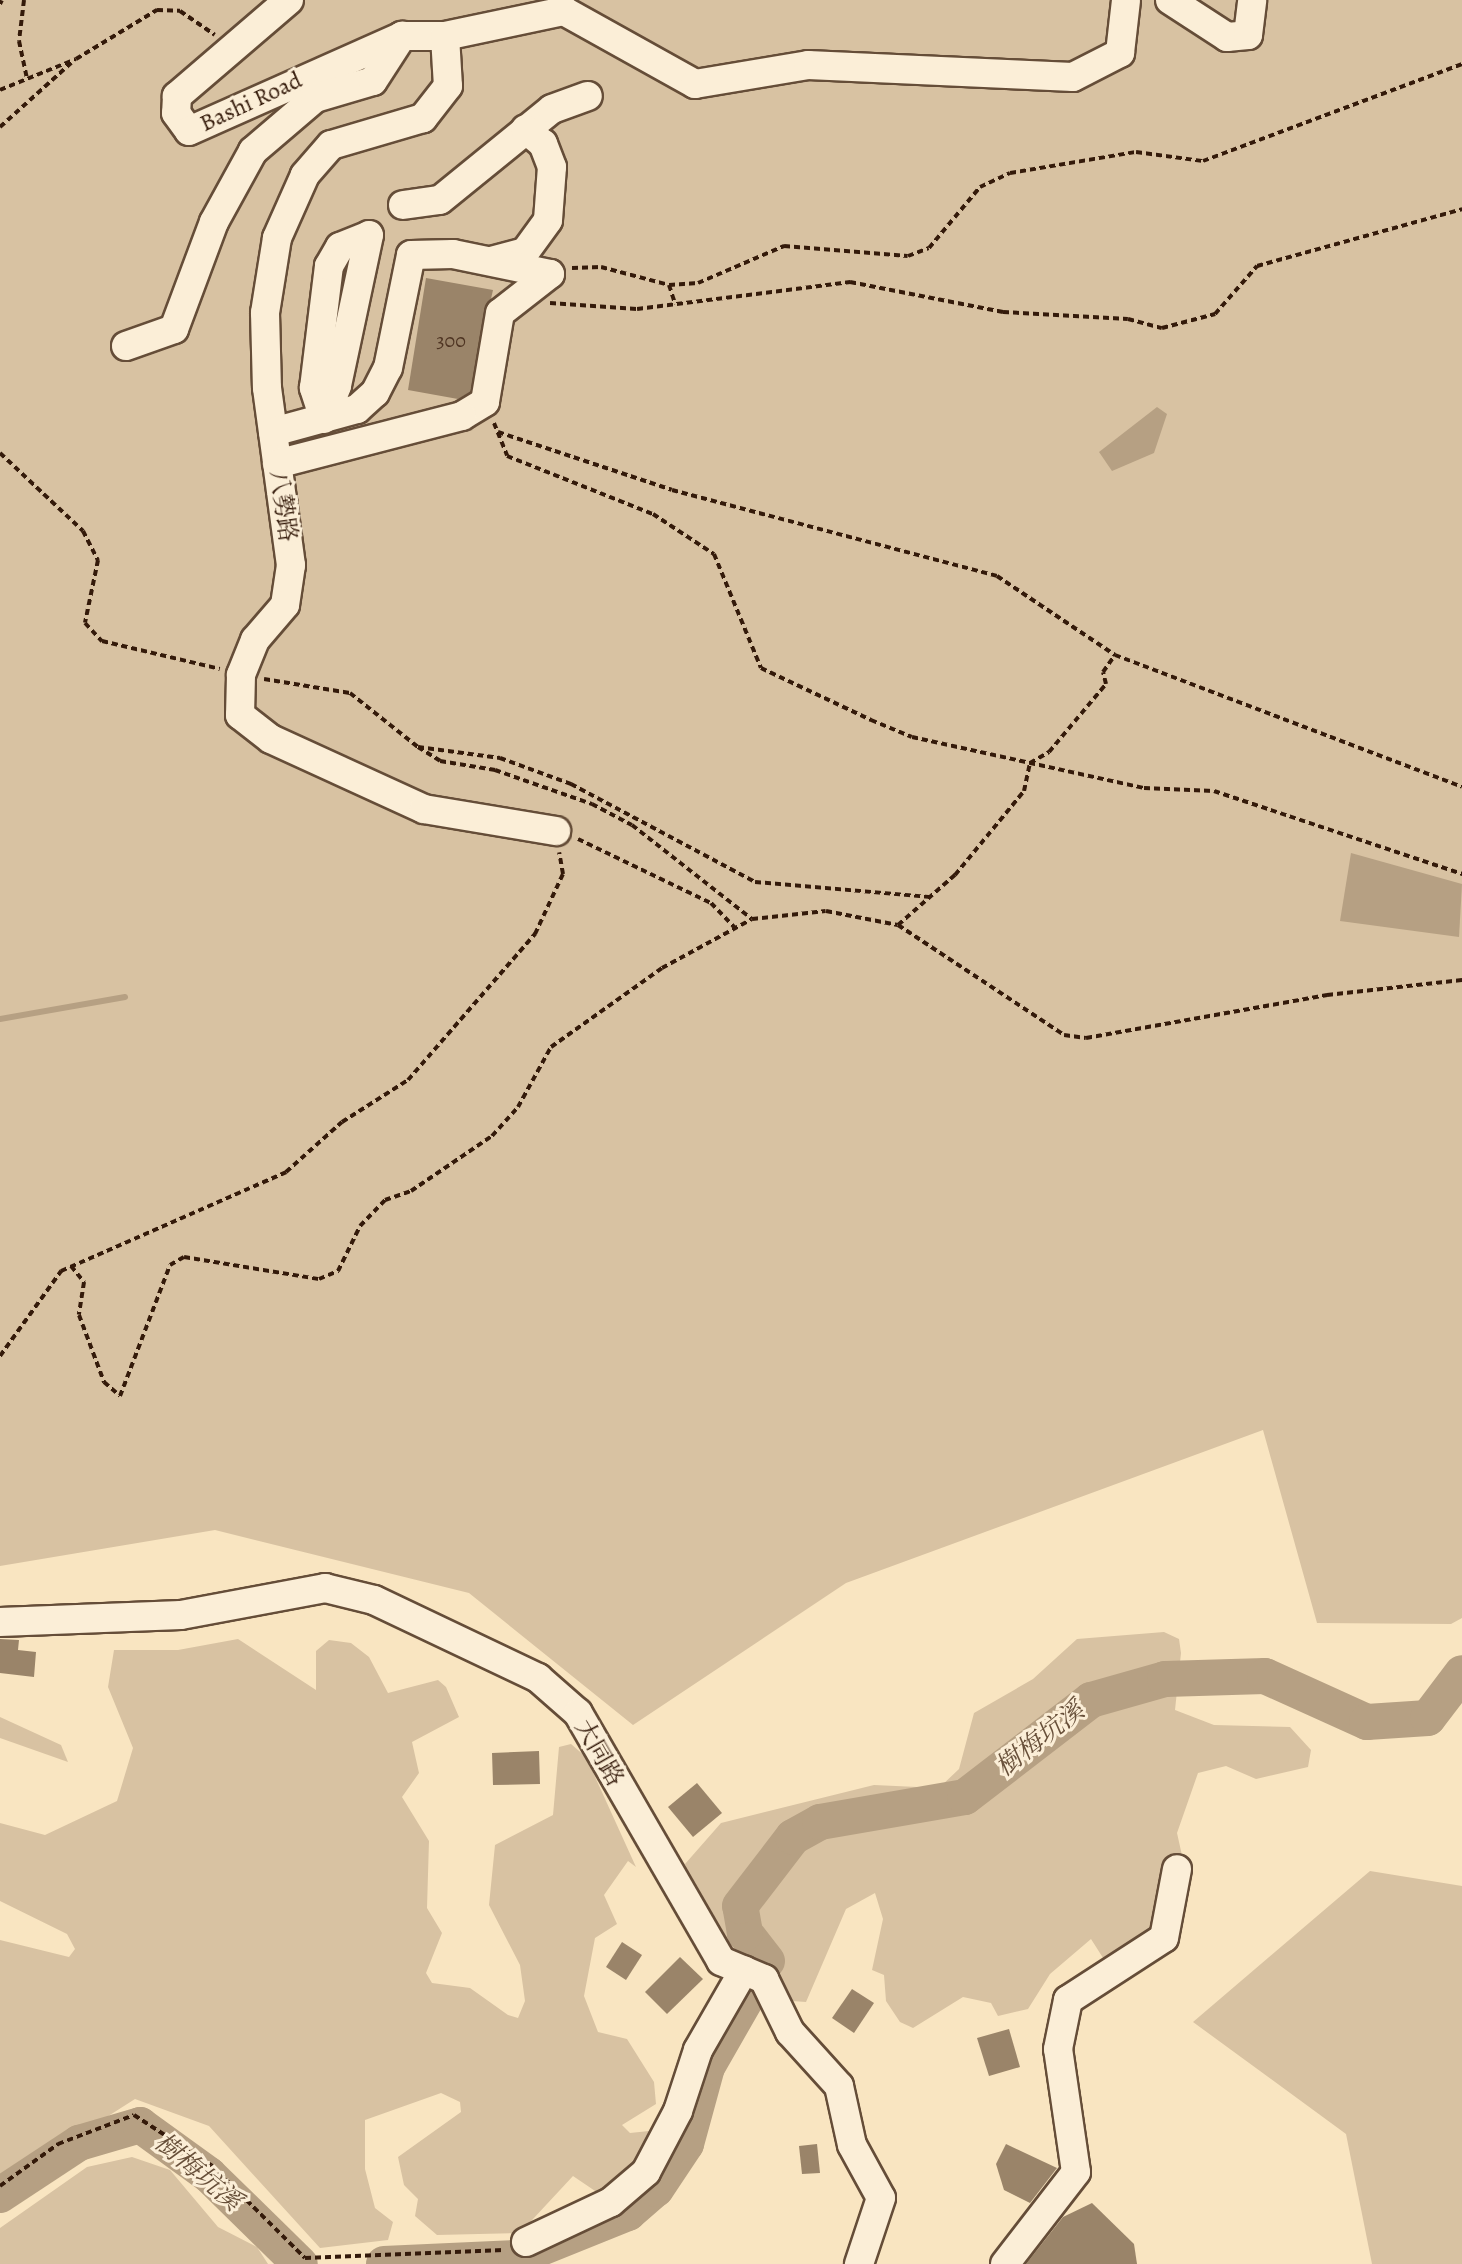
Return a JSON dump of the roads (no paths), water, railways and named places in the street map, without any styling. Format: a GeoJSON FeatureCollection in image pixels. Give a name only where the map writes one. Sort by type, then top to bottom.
{"type":"FeatureCollection","features":[{"type":"Feature","properties":{"kind":"street","name":"Bashi Road"},"geometry":{"type":"LineString","coordinates":[[289,0],[177,96],[176,113],[189,131],[402,36],[445,36],[564,11],[695,84],[808,65],[1073,77],[1120,53],[1126,0]]}},
{"type":"Feature","properties":{"kind":"street"},"geometry":{"type":"LineString","coordinates":[[1170,0],[1227,37],[1248,35],[1252,0]]}},
{"type":"Feature","properties":{"kind":"street"},"geometry":{"type":"LineString","coordinates":[[126,346],[174,329],[208,236],[253,151],[315,98],[373,81],[402,36]]}},
{"type":"Feature","properties":{"kind":"street","name":"八勢路"},"geometry":{"type":"LineString","coordinates":[[445,36],[448,86],[423,118],[331,145],[305,175],[288,213],[265,313],[273,432],[291,565],[285,605],[255,640],[241,675],[240,715],[271,739],[424,809],[556,831]]}},
{"type":"Feature","properties":{"kind":"street"},"geometry":{"type":"LineString","coordinates":[[403,205],[440,200],[552,109],[588,96]]}},
{"type":"Feature","properties":{"kind":"street"},"geometry":{"type":"LineString","coordinates":[[490,261],[525,252],[548,220],[552,167],[543,144],[525,129]]}},
{"type":"Feature","properties":{"kind":"street"},"geometry":{"type":"LineString","coordinates":[[277,464],[462,416],[485,402],[500,313],[550,274],[490,261],[411,255],[369,235],[324,419]]}},
{"type":"Feature","properties":{"kind":"street"},"geometry":{"type":"LineString","coordinates":[[273,432],[357,409],[375,393],[388,368],[411,255]]}},
{"type":"Feature","properties":{"kind":"street","name":"大同路"},"geometry":{"type":"LineString","coordinates":[[0,1622],[181,1615],[325,1588],[374,1600],[447,1640],[489,1651],[538,1678],[578,1713],[721,1961],[764,1979],[790,2032],[839,2086],[852,2145],[881,2198],[859,2264]]}},
{"type":"Feature","properties":{"kind":"street"},"geometry":{"type":"LineString","coordinates":[[1005,2264],[1076,2172],[1058,2049],[1068,2000],[1164,1938],[1177,1869]]}},
{"type":"Feature","properties":{"kind":"street"},"geometry":{"type":"LineString","coordinates":[[526,2242],[611,2202],[646,2172],[678,2111],[698,2050],[744,1970]]}},
{"type":"Feature","properties":{"kind":"waterway"},"geometry":{"type":"LineString","coordinates":[[0,1019],[125,997]]}},
{"type":"Feature","properties":{"kind":"waterway","name":"樹梅坑溪"},"geometry":{"type":"LineString","coordinates":[[767,1961],[745,1933],[740,1906],[793,1837],[820,1822],[965,1797],[1091,1700],[1165,1679],[1265,1676],[1367,1722],[1428,1718],[1462,1673]]}},
{"type":"Feature","properties":{"kind":"waterway","name":"樹梅坑溪"},"geometry":{"type":"LineString","coordinates":[[384,2264],[516,2258],[628,2213],[656,2189],[686,2144],[707,2067],[750,1992]]}},
{"type":"Feature","properties":{"kind":"waterway","name":"樹梅坑溪"},"geometry":{"type":"LineString","coordinates":[[0,2195],[79,2143],[140,2125],[209,2175],[300,2264]]}}]}
